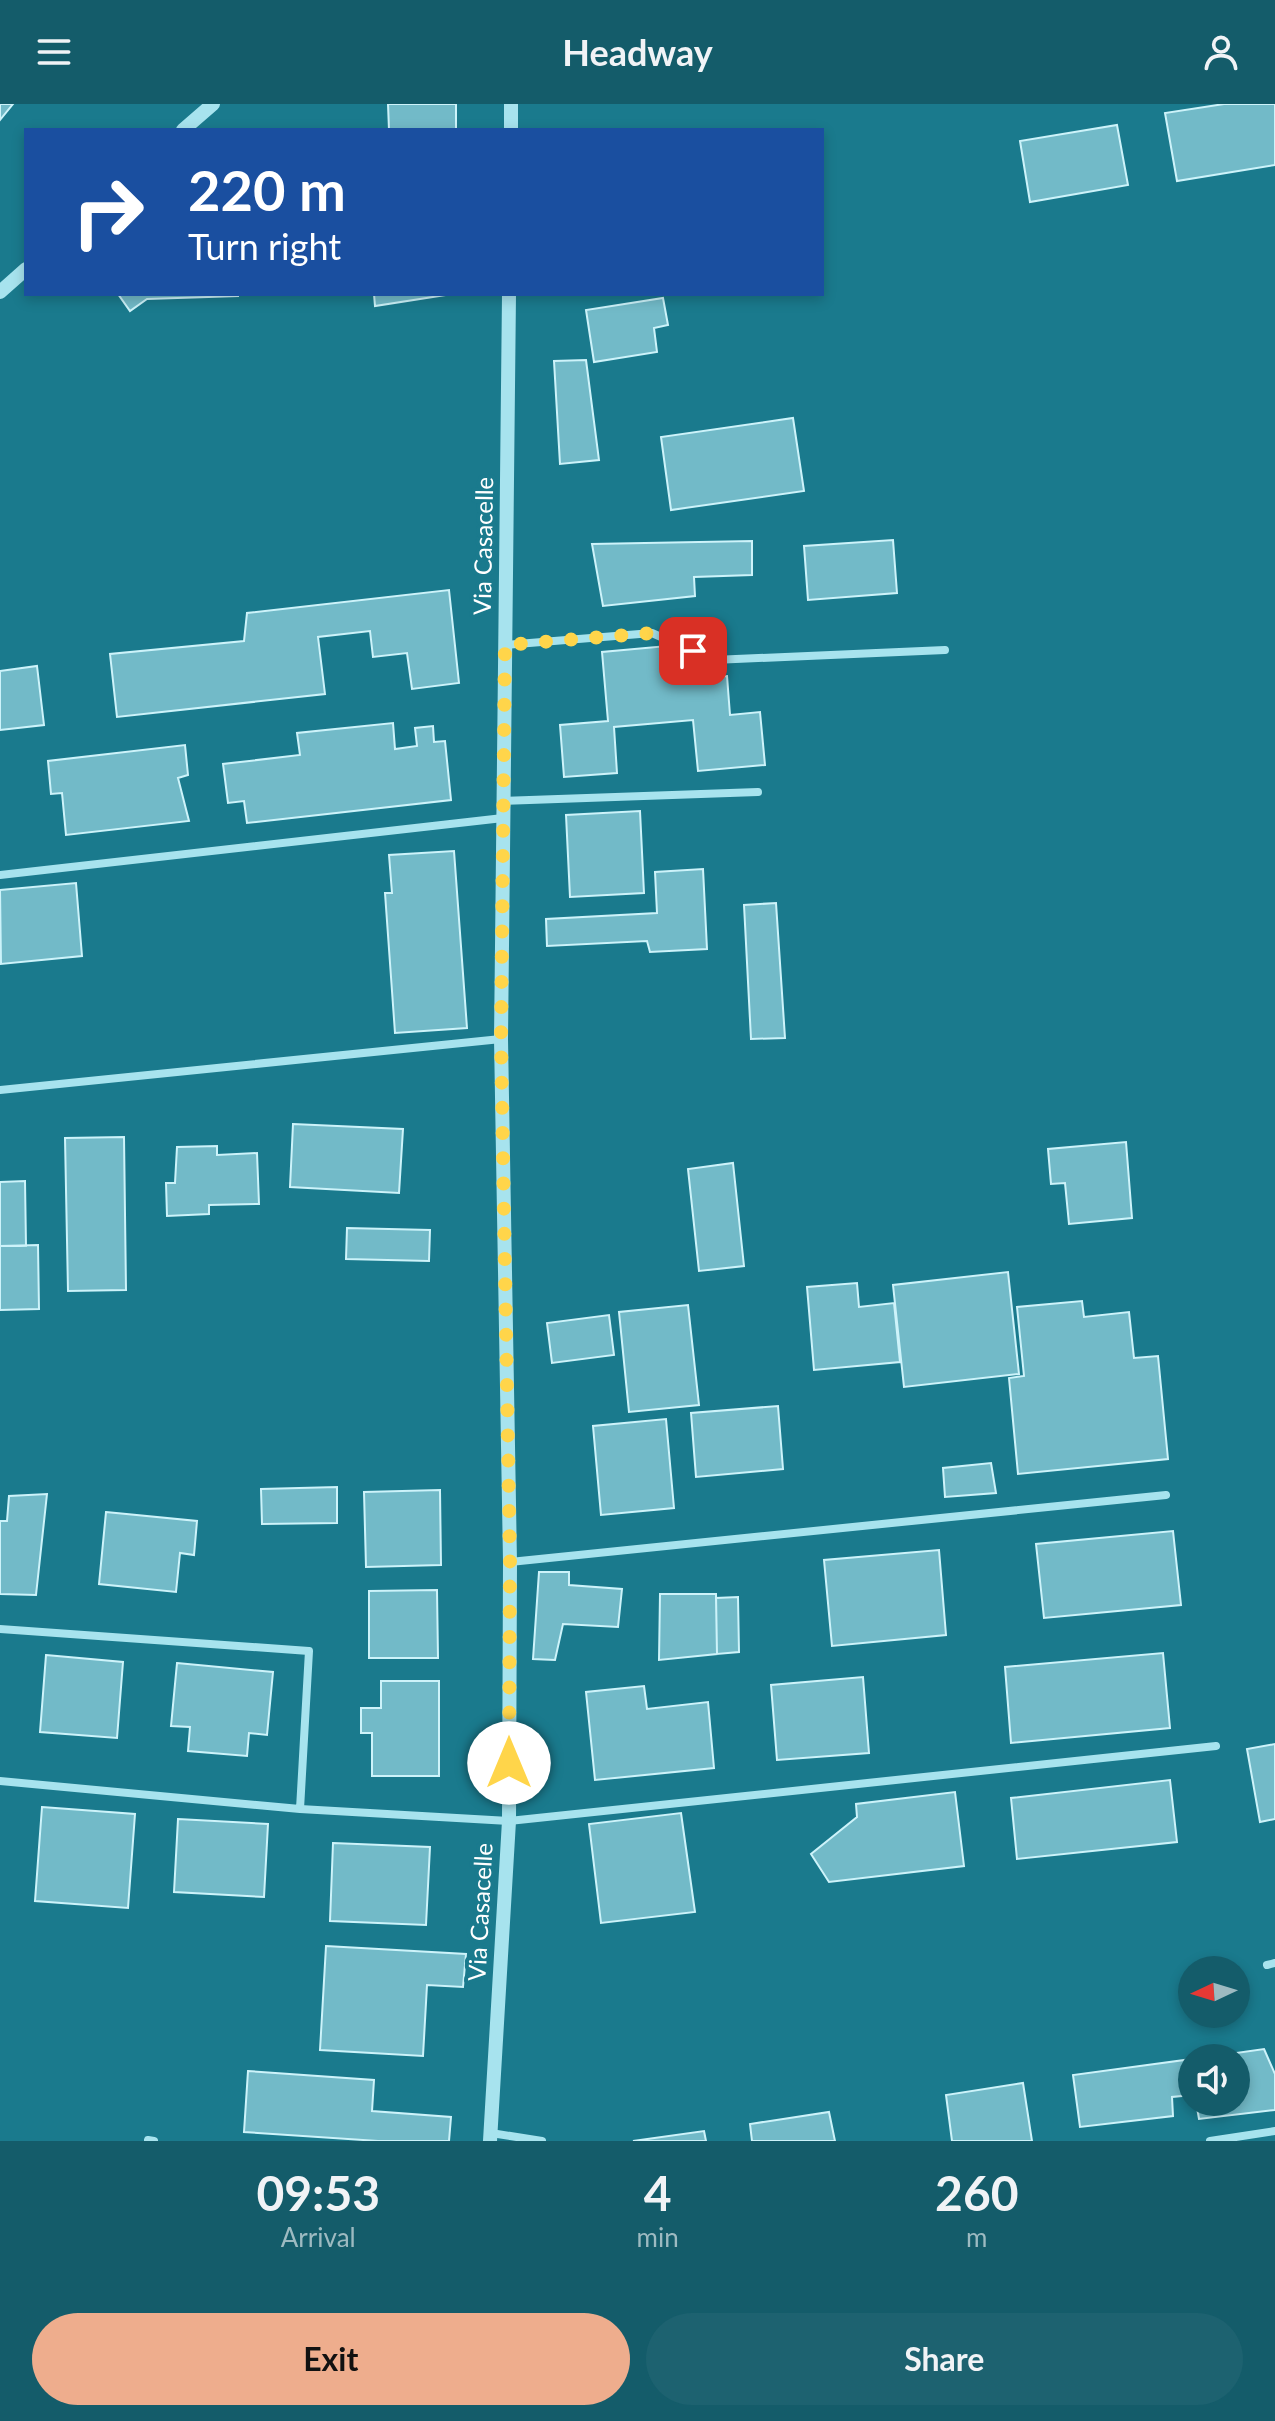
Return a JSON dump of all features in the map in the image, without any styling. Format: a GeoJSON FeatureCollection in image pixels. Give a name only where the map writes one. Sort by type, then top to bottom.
{"type":"FeatureCollection","features":[{"type":"Feature","properties":{"kind":"street"},"geometry":{"type":"LineString","coordinates":[[185,128],[213,104]]}},
{"type":"Feature","properties":{"kind":"street"},"geometry":{"type":"LineString","coordinates":[[511,104],[511,128]]}},
{"type":"Feature","properties":{"kind":"street"},"geometry":{"type":"LineString","coordinates":[[0,292],[24,271]]}},
{"type":"Feature","properties":{"kind":"street","name":"Via Casacelle"},"geometry":{"type":"LineString","coordinates":[[491,2137],[509,1821],[510,1562],[501,1039],[509,296]]}},
{"type":"Feature","properties":{"kind":"street"},"geometry":{"type":"LineString","coordinates":[[505,645],[652,633],[713,660],[945,650]]}},
{"type":"Feature","properties":{"kind":"street"},"geometry":{"type":"LineString","coordinates":[[503,801],[758,792]]}},
{"type":"Feature","properties":{"kind":"street"},"geometry":{"type":"LineString","coordinates":[[0,875],[503,818]]}},
{"type":"Feature","properties":{"kind":"street"},"geometry":{"type":"LineString","coordinates":[[0,1090],[501,1039]]}},
{"type":"Feature","properties":{"kind":"street"},"geometry":{"type":"LineString","coordinates":[[510,1562],[1166,1495]]}},
{"type":"Feature","properties":{"kind":"street"},"geometry":{"type":"LineString","coordinates":[[0,1629],[309,1651],[300,1809]]}},
{"type":"Feature","properties":{"kind":"street"},"geometry":{"type":"LineString","coordinates":[[0,1781],[300,1809],[509,1821],[1216,1746]]}},
{"type":"Feature","properties":{"kind":"street"},"geometry":{"type":"LineString","coordinates":[[1210,2141],[1275,2131]]}},
{"type":"Feature","properties":{"kind":"street"},"geometry":{"type":"LineString","coordinates":[[491,2137],[542,2141]]}},
{"type":"Feature","properties":{"kind":"street"},"geometry":{"type":"LineString","coordinates":[[148,2140],[154,2141]]}},
{"type":"Feature","properties":{"kind":"building"},"geometry":{"type":"Polygon","coordinates":[[[0,104],[13,104],[0,120],[0,104]]]}},
{"type":"Feature","properties":{"kind":"building"},"geometry":{"type":"Polygon","coordinates":[[[388,104],[456,104],[456,128],[389,128],[388,104]]]}},
{"type":"Feature","properties":{"kind":"building"},"geometry":{"type":"Polygon","coordinates":[[[1224,104],[1275,104],[1275,165],[1177,181],[1165,113],[1224,104]]]}},
{"type":"Feature","properties":{"kind":"building"},"geometry":{"type":"Polygon","coordinates":[[[1117,125],[1128,185],[1030,202],[1020,141],[1117,125]]]}},
{"type":"Feature","properties":{"kind":"building"},"geometry":{"type":"Polygon","coordinates":[[[119,296],[238,296],[147,299],[130,311],[119,296]]]}},
{"type":"Feature","properties":{"kind":"building"},"geometry":{"type":"Polygon","coordinates":[[[374,296],[439,296],[375,306],[374,296]]]}},
{"type":"Feature","properties":{"kind":"building"},"geometry":{"type":"Polygon","coordinates":[[[663,298],[668,325],[654,328],[657,352],[594,362],[586,310],[663,298]]]}},
{"type":"Feature","properties":{"kind":"building"},"geometry":{"type":"Polygon","coordinates":[[[586,360],[599,460],[560,464],[554,361],[586,360]]]}},
{"type":"Feature","properties":{"kind":"building"},"geometry":{"type":"Polygon","coordinates":[[[793,418],[804,491],[671,510],[661,437],[793,418]]]}},
{"type":"Feature","properties":{"kind":"building"},"geometry":{"type":"Polygon","coordinates":[[[893,540],[897,593],[808,600],[804,546],[893,540]]]}},
{"type":"Feature","properties":{"kind":"building"},"geometry":{"type":"Polygon","coordinates":[[[752,541],[752,575],[694,577],[695,596],[603,606],[592,544],[752,541]]]}},
{"type":"Feature","properties":{"kind":"building"},"geometry":{"type":"Polygon","coordinates":[[[449,590],[459,683],[412,689],[407,653],[373,657],[370,631],[318,637],[325,694],[117,717],[110,654],[244,641],[247,613],[449,590]]]}},
{"type":"Feature","properties":{"kind":"building"},"geometry":{"type":"Polygon","coordinates":[[[667,646],[670,681],[727,676],[730,715],[760,712],[765,765],[698,771],[693,720],[614,727],[617,773],[564,777],[560,725],[608,721],[602,652],[667,646]]]}},
{"type":"Feature","properties":{"kind":"building"},"geometry":{"type":"Polygon","coordinates":[[[37,666],[44,725],[0,730],[0,671],[37,666]]]}},
{"type":"Feature","properties":{"kind":"building"},"geometry":{"type":"Polygon","coordinates":[[[393,723],[395,749],[417,746],[415,728],[433,726],[434,742],[445,741],[451,800],[247,823],[244,801],[228,803],[223,764],[300,755],[297,733],[393,723]]]}},
{"type":"Feature","properties":{"kind":"building"},"geometry":{"type":"Polygon","coordinates":[[[185,745],[188,775],[178,778],[189,821],[66,835],[62,793],[51,794],[48,761],[185,745]]]}},
{"type":"Feature","properties":{"kind":"building"},"geometry":{"type":"Polygon","coordinates":[[[640,811],[644,893],[570,897],[566,815],[640,811]]]}},
{"type":"Feature","properties":{"kind":"building"},"geometry":{"type":"Polygon","coordinates":[[[454,851],[467,1028],[395,1033],[385,893],[392,893],[389,855],[454,851]]]}},
{"type":"Feature","properties":{"kind":"building"},"geometry":{"type":"Polygon","coordinates":[[[703,869],[707,949],[650,952],[647,941],[547,946],[546,919],[657,913],[655,872],[703,869]]]}},
{"type":"Feature","properties":{"kind":"building"},"geometry":{"type":"Polygon","coordinates":[[[76,883],[82,956],[1,964],[0,890],[76,883]]]}},
{"type":"Feature","properties":{"kind":"building"},"geometry":{"type":"Polygon","coordinates":[[[776,903],[785,1038],[751,1039],[744,905],[776,903]]]}},
{"type":"Feature","properties":{"kind":"building"},"geometry":{"type":"Polygon","coordinates":[[[293,1124],[403,1129],[399,1193],[290,1187],[293,1124]]]}},
{"type":"Feature","properties":{"kind":"building"},"geometry":{"type":"Polygon","coordinates":[[[124,1137],[126,1290],[68,1291],[65,1138],[124,1137]]]}},
{"type":"Feature","properties":{"kind":"building"},"geometry":{"type":"Polygon","coordinates":[[[1126,1142],[1132,1218],[1069,1224],[1065,1183],[1051,1184],[1048,1149],[1126,1142]]]}},
{"type":"Feature","properties":{"kind":"building"},"geometry":{"type":"Polygon","coordinates":[[[217,1146],[217,1155],[257,1153],[259,1204],[209,1205],[209,1214],[167,1216],[166,1183],[175,1183],[177,1147],[217,1146]]]}},
{"type":"Feature","properties":{"kind":"building"},"geometry":{"type":"Polygon","coordinates":[[[733,1163],[744,1266],[699,1271],[688,1169],[733,1163]]]}},
{"type":"Feature","properties":{"kind":"building"},"geometry":{"type":"Polygon","coordinates":[[[25,1181],[26,1246],[0,1246],[0,1182],[25,1181]]]}},
{"type":"Feature","properties":{"kind":"building"},"geometry":{"type":"Polygon","coordinates":[[[347,1228],[430,1230],[429,1261],[346,1259],[347,1228]]]}},
{"type":"Feature","properties":{"kind":"building"},"geometry":{"type":"Polygon","coordinates":[[[38,1245],[39,1309],[0,1310],[0,1246],[38,1245]]]}},
{"type":"Feature","properties":{"kind":"building"},"geometry":{"type":"Polygon","coordinates":[[[1008,1272],[1019,1374],[904,1387],[893,1285],[1008,1272]]]}},
{"type":"Feature","properties":{"kind":"building"},"geometry":{"type":"Polygon","coordinates":[[[857,1283],[859,1307],[894,1303],[900,1362],[814,1370],[807,1287],[857,1283]]]}},
{"type":"Feature","properties":{"kind":"building"},"geometry":{"type":"Polygon","coordinates":[[[1082,1301],[1084,1317],[1129,1312],[1134,1358],[1158,1356],[1168,1459],[1018,1474],[1009,1378],[1024,1376],[1017,1307],[1082,1301]]]}},
{"type":"Feature","properties":{"kind":"building"},"geometry":{"type":"Polygon","coordinates":[[[688,1305],[699,1405],[629,1412],[619,1312],[688,1305]]]}},
{"type":"Feature","properties":{"kind":"building"},"geometry":{"type":"Polygon","coordinates":[[[609,1315],[614,1355],[552,1363],[547,1323],[609,1315]]]}},
{"type":"Feature","properties":{"kind":"building"},"geometry":{"type":"Polygon","coordinates":[[[778,1406],[783,1469],[696,1477],[691,1413],[778,1406]]]}},
{"type":"Feature","properties":{"kind":"building"},"geometry":{"type":"Polygon","coordinates":[[[666,1419],[674,1508],[601,1515],[593,1426],[666,1419]]]}},
{"type":"Feature","properties":{"kind":"building"},"geometry":{"type":"Polygon","coordinates":[[[991,1463],[996,1493],[945,1497],[943,1468],[991,1463]]]}},
{"type":"Feature","properties":{"kind":"building"},"geometry":{"type":"Polygon","coordinates":[[[337,1487],[337,1523],[262,1524],[261,1489],[337,1487]]]}},
{"type":"Feature","properties":{"kind":"building"},"geometry":{"type":"Polygon","coordinates":[[[440,1490],[441,1565],[366,1567],[364,1492],[440,1490]]]}},
{"type":"Feature","properties":{"kind":"building"},"geometry":{"type":"Polygon","coordinates":[[[47,1494],[36,1595],[0,1594],[0,1521],[7,1521],[9,1496],[47,1494]]]}},
{"type":"Feature","properties":{"kind":"building"},"geometry":{"type":"Polygon","coordinates":[[[106,1512],[197,1521],[194,1555],[180,1553],[176,1592],[99,1584],[106,1512]]]}},
{"type":"Feature","properties":{"kind":"building"},"geometry":{"type":"Polygon","coordinates":[[[1173,1531],[1181,1605],[1044,1618],[1036,1544],[1173,1531]]]}},
{"type":"Feature","properties":{"kind":"building"},"geometry":{"type":"Polygon","coordinates":[[[939,1550],[946,1635],[832,1646],[824,1560],[939,1550]]]}},
{"type":"Feature","properties":{"kind":"building"},"geometry":{"type":"Polygon","coordinates":[[[539,1572],[569,1572],[569,1585],[622,1589],[618,1627],[563,1624],[555,1660],[533,1659],[539,1572]]]}},
{"type":"Feature","properties":{"kind":"building"},"geometry":{"type":"Polygon","coordinates":[[[437,1590],[438,1658],[369,1658],[369,1591],[437,1590]]]}},
{"type":"Feature","properties":{"kind":"building"},"geometry":{"type":"Polygon","coordinates":[[[660,1594],[716,1594],[717,1654],[659,1660],[660,1594]]]}},
{"type":"Feature","properties":{"kind":"building"},"geometry":{"type":"Polygon","coordinates":[[[738,1597],[739,1652],[717,1654],[716,1598],[738,1597]]]}},
{"type":"Feature","properties":{"kind":"building"},"geometry":{"type":"Polygon","coordinates":[[[1163,1653],[1170,1728],[1011,1743],[1005,1667],[1163,1653]]]}},
{"type":"Feature","properties":{"kind":"building"},"geometry":{"type":"Polygon","coordinates":[[[46,1655],[123,1662],[117,1738],[40,1732],[46,1655]]]}},
{"type":"Feature","properties":{"kind":"building"},"geometry":{"type":"Polygon","coordinates":[[[177,1663],[273,1672],[267,1735],[249,1733],[247,1756],[188,1751],[190,1727],[171,1726],[177,1663]]]}},
{"type":"Feature","properties":{"kind":"building"},"geometry":{"type":"Polygon","coordinates":[[[863,1677],[869,1753],[777,1760],[771,1685],[863,1677]]]}},
{"type":"Feature","properties":{"kind":"building"},"geometry":{"type":"Polygon","coordinates":[[[381,1681],[439,1681],[439,1776],[372,1776],[372,1733],[361,1733],[361,1708],[381,1708],[381,1681]]]}},
{"type":"Feature","properties":{"kind":"building"},"geometry":{"type":"Polygon","coordinates":[[[644,1686],[647,1709],[708,1702],[714,1768],[595,1780],[586,1692],[644,1686]]]}},
{"type":"Feature","properties":{"kind":"building"},"geometry":{"type":"Polygon","coordinates":[[[1275,1744],[1275,1819],[1260,1822],[1247,1749],[1275,1744]]]}},
{"type":"Feature","properties":{"kind":"building"},"geometry":{"type":"Polygon","coordinates":[[[1170,1780],[1177,1842],[1017,1859],[1011,1798],[1170,1780]]]}},
{"type":"Feature","properties":{"kind":"building"},"geometry":{"type":"Polygon","coordinates":[[[955,1792],[964,1866],[829,1882],[811,1854],[857,1817],[856,1804],[955,1792]]]}},
{"type":"Feature","properties":{"kind":"building"},"geometry":{"type":"Polygon","coordinates":[[[42,1807],[135,1814],[128,1908],[35,1901],[42,1807]]]}},
{"type":"Feature","properties":{"kind":"building"},"geometry":{"type":"Polygon","coordinates":[[[681,1813],[695,1912],[601,1923],[589,1824],[681,1813]]]}},
{"type":"Feature","properties":{"kind":"building"},"geometry":{"type":"Polygon","coordinates":[[[178,1819],[268,1824],[264,1897],[174,1892],[178,1819]]]}},
{"type":"Feature","properties":{"kind":"building"},"geometry":{"type":"Polygon","coordinates":[[[333,1843],[430,1847],[426,1925],[330,1921],[333,1843]]]}},
{"type":"Feature","properties":{"kind":"building"},"geometry":{"type":"Polygon","coordinates":[[[326,1946],[466,1954],[463,1987],[427,1985],[423,2056],[320,2050],[326,1946]]]}},
{"type":"Feature","properties":{"kind":"building"},"geometry":{"type":"Polygon","coordinates":[[[1264,2049],[1275,2074],[1275,2110],[1250,2113],[1250,2051],[1264,2049]]]}},
{"type":"Feature","properties":{"kind":"building"},"geometry":{"type":"Polygon","coordinates":[[[1178,2061],[1178,2096],[1172,2097],[1173,2116],[1080,2127],[1073,2075],[1178,2061]]]}},
{"type":"Feature","properties":{"kind":"building"},"geometry":{"type":"Polygon","coordinates":[[[248,2071],[374,2080],[372,2111],[451,2117],[449,2141],[378,2141],[244,2132],[248,2071]]]}},
{"type":"Feature","properties":{"kind":"building"},"geometry":{"type":"Polygon","coordinates":[[[1023,2083],[1032,2141],[952,2141],[946,2095],[1023,2083]]]}},
{"type":"Feature","properties":{"kind":"building"},"geometry":{"type":"Polygon","coordinates":[[[829,2112],[835,2141],[752,2141],[750,2124],[829,2112]]]}},
{"type":"Feature","properties":{"kind":"building"},"geometry":{"type":"Polygon","coordinates":[[[704,2131],[706,2141],[633,2141],[704,2131]]]}},
{"type":"Feature","properties":{"kind":"route"},"geometry":{"type":"LineString","coordinates":[[509,1763],[510,1562],[501,1039],[505,645],[652,633],[693,651]]}}]}
